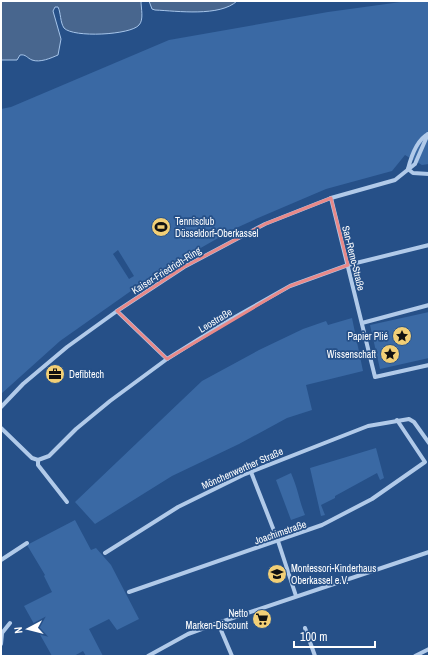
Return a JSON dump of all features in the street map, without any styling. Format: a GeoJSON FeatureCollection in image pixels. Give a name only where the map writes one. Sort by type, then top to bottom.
{"type":"FeatureCollection","features":[{"type":"Feature","properties":{"kind":"street","name":"Kaiser-Friedrich-Ring"},"geometry":{"type":"LineString","coordinates":[[1,406],[67,347],[116,311],[184,267],[265,224],[331,198],[391,181],[415,164],[428,133]]}},
{"type":"Feature","properties":{"kind":"street"},"geometry":{"type":"LineString","coordinates":[[408,169],[413,173],[429,174]]}},
{"type":"Feature","properties":{"kind":"street","name":"San-Remo-Straße"},"geometry":{"type":"LineString","coordinates":[[331,198],[375,377],[429,365]]}},
{"type":"Feature","properties":{"kind":"street","name":"Leostraße"},"geometry":{"type":"LineString","coordinates":[[38,460],[49,456],[76,429],[110,401],[167,359],[228,321],[290,286],[348,265],[429,245]]}},
{"type":"Feature","properties":{"kind":"street"},"geometry":{"type":"LineString","coordinates":[[362,323],[429,305]]}},
{"type":"Feature","properties":{"kind":"street"},"geometry":{"type":"LineString","coordinates":[[116,311],[167,359]]}},
{"type":"Feature","properties":{"kind":"street","name":"Mönchenwerther Straße"},"geometry":{"type":"LineString","coordinates":[[104,553],[178,507],[251,472],[368,426],[397,420],[412,420],[429,443]]}},
{"type":"Feature","properties":{"kind":"street","name":"Joachimstraße"},"geometry":{"type":"LineString","coordinates":[[129,592],[306,532],[351,511],[425,462],[397,420]]}},
{"type":"Feature","properties":{"kind":"street"},"geometry":{"type":"LineString","coordinates":[[1,428],[32,458],[38,460],[38,465],[67,502]]}},
{"type":"Feature","properties":{"kind":"street"},"geometry":{"type":"LineString","coordinates":[[251,472],[278,541],[296,596]]}},
{"type":"Feature","properties":{"kind":"street"},"geometry":{"type":"LineString","coordinates":[[1,560],[27,543]]}},
{"type":"Feature","properties":{"kind":"street"},"geometry":{"type":"LineString","coordinates":[[148,656],[188,634],[429,552]]}},
{"type":"Feature","properties":{"kind":"street"},"geometry":{"type":"LineString","coordinates":[[1,644],[2,633],[10,623]]}},
{"type":"Feature","properties":{"kind":"street"},"geometry":{"type":"LineString","coordinates":[[218,623],[232,656]]}},
{"type":"Feature","properties":{"kind":"street"},"geometry":{"type":"LineString","coordinates":[[305,628],[315,656]]}},
{"type":"Feature","properties":{"kind":"street"},"geometry":{"type":"LineString","coordinates":[[415,656],[429,649]]}},
{"type":"Feature","properties":{"kind":"highlighted area"},"geometry":{"type":"Polygon","coordinates":[[[331,198],[348,265],[290,286],[167,359],[117,311],[184,267],[265,224],[331,198]]]}},
{"type":"Feature","properties":{"kind":"shaded area"},"geometry":{"type":"Polygon","coordinates":[[[1,1],[141,1],[142,17],[139,25],[125,31],[102,34],[78,33],[64,28],[58,7],[55,7],[53,11],[61,39],[58,55],[38,61],[22,55],[20,55],[17,60],[1,60],[1,1]]]}},
{"type":"Feature","properties":{"kind":"shaded area"},"geometry":{"type":"Polygon","coordinates":[[[149,1],[237,1],[220,9],[186,12],[155,10],[152,9],[149,1]]]}},
{"type":"Feature","properties":{"kind":"shaded area"},"geometry":{"type":"Polygon","coordinates":[[[408,1],[429,1],[429,164],[422,165],[405,155],[392,171],[326,189],[234,229],[155,274],[60,341],[1,394],[1,109],[11,107],[169,40],[328,12],[408,1]],[[118,250],[113,254],[129,279],[134,276],[118,250]]]}},
{"type":"Feature","properties":{"kind":"shaded area"},"geometry":{"type":"Polygon","coordinates":[[[429,312],[429,358],[380,369],[370,325],[429,312]]]}},
{"type":"Feature","properties":{"kind":"shaded area"},"geometry":{"type":"Polygon","coordinates":[[[352,318],[363,371],[306,385],[312,410],[287,418],[239,444],[172,476],[95,524],[75,502],[202,381],[259,350],[303,329],[326,321],[328,325],[352,318]]]}},
{"type":"Feature","properties":{"kind":"shaded area"},"geometry":{"type":"Polygon","coordinates":[[[376,448],[384,478],[380,480],[377,473],[335,496],[335,498],[321,505],[325,515],[321,516],[310,468],[376,448]]]}},
{"type":"Feature","properties":{"kind":"shaded area"},"geometry":{"type":"Polygon","coordinates":[[[291,473],[305,515],[291,520],[276,480],[291,473]]]}},
{"type":"Feature","properties":{"kind":"shaded area"},"geometry":{"type":"Polygon","coordinates":[[[75,520],[91,550],[96,548],[111,565],[139,619],[117,630],[109,619],[89,629],[103,656],[86,656],[83,651],[74,656],[52,656],[24,606],[52,592],[44,576],[45,575],[27,545],[75,520]]]}},
{"type":"Feature","properties":{"kind":"place","name":"Tennisclub Düsseldorf-Oberkassel"},"geometry":{"type":"Point","coordinates":[161,227]}},
{"type":"Feature","properties":{"kind":"place","name":"Papier Plié"},"geometry":{"type":"Point","coordinates":[402,336]}},
{"type":"Feature","properties":{"kind":"place","name":"Wissenschaft"},"geometry":{"type":"Point","coordinates":[390,354]}},
{"type":"Feature","properties":{"kind":"place","name":"Defibtech"},"geometry":{"type":"Point","coordinates":[55,374]}},
{"type":"Feature","properties":{"kind":"place","name":"Montessori-Kinderhaus Oberkassel e.V."},"geometry":{"type":"Point","coordinates":[277,574]}},
{"type":"Feature","properties":{"kind":"place","name":"Netto Marken-Discount"},"geometry":{"type":"Point","coordinates":[262,619]}}]}
